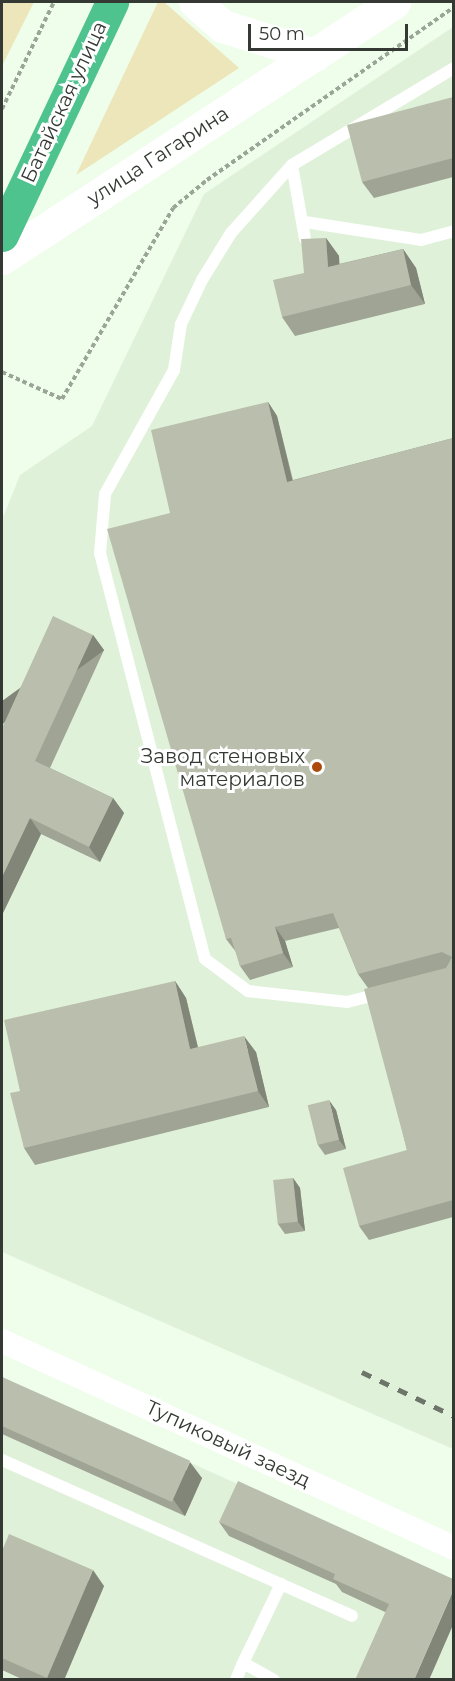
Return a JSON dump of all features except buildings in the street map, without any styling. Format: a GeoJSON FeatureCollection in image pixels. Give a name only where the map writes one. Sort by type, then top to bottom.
{"type":"FeatureCollection","features":[{"type":"Feature","properties":{"kind":"highway","name":"Батайская улица"},"geometry":{"type":"LineString","coordinates":[[2,235],[112,2]]}},
{"type":"Feature","properties":{"kind":"main road"},"geometry":{"type":"LineString","coordinates":[[195,2],[223,26],[314,55]]}},
{"type":"Feature","properties":{"kind":"main road","name":"улица Гагарина"},"geometry":{"type":"LineString","coordinates":[[2,258],[394,2]]}},
{"type":"Feature","properties":{"kind":"street","name":"Тупиковый заезд"},"geometry":{"type":"LineString","coordinates":[[2,1341],[453,1548]]}},
{"type":"Feature","properties":{"kind":"lane"},"geometry":{"type":"LineString","coordinates":[[390,991],[347,1002],[248,991],[206,959],[100,553],[105,494],[174,370],[181,324],[202,280],[231,233],[292,165],[453,68]]}},
{"type":"Feature","properties":{"kind":"lane"},"geometry":{"type":"LineString","coordinates":[[292,165],[304,222],[305,238]]}},
{"type":"Feature","properties":{"kind":"lane"},"geometry":{"type":"LineString","coordinates":[[304,222],[421,240],[453,231]]}},
{"type":"Feature","properties":{"kind":"lane"},"geometry":{"type":"LineString","coordinates":[[2,1460],[352,1616]]}},
{"type":"Feature","properties":{"kind":"lane"},"geometry":{"type":"LineString","coordinates":[[236,1680],[281,1584]]}},
{"type":"Feature","properties":{"kind":"lane"},"geometry":{"type":"LineString","coordinates":[[243,1663],[274,1680]]}},
{"type":"Feature","properties":{"kind":"path"},"geometry":{"type":"LineString","coordinates":[[2,109],[54,2]]}},
{"type":"Feature","properties":{"kind":"path"},"geometry":{"type":"LineString","coordinates":[[2,372],[62,399],[173,208],[207,180],[453,7]]}},
{"type":"Feature","properties":{"kind":"shaded area"},"geometry":{"type":"Polygon","coordinates":[[[2,2],[34,2],[2,66],[2,2]]]}},
{"type":"Feature","properties":{"kind":"shaded area"},"geometry":{"type":"Polygon","coordinates":[[[158,2],[164,2],[239,68],[76,175],[158,2]]]}},
{"type":"Feature","properties":{"kind":"shaded area"},"geometry":{"type":"Polygon","coordinates":[[[453,27],[453,1449],[2,1252],[2,520],[20,475],[92,426],[204,194],[453,27]]]}},
{"type":"Feature","properties":{"kind":"shaded area"},"geometry":{"type":"Polygon","coordinates":[[[2,1378],[453,1581],[453,1679],[2,1679],[2,1378]]]}},
{"type":"Feature","properties":{"kind":"railway"},"geometry":{"type":"LineString","coordinates":[[362,1372],[454,1416]]}},
{"type":"Feature","properties":{"kind":"place","name":"Завод стеновых материалов"},"geometry":{"type":"Point","coordinates":[317,767]}}]}
